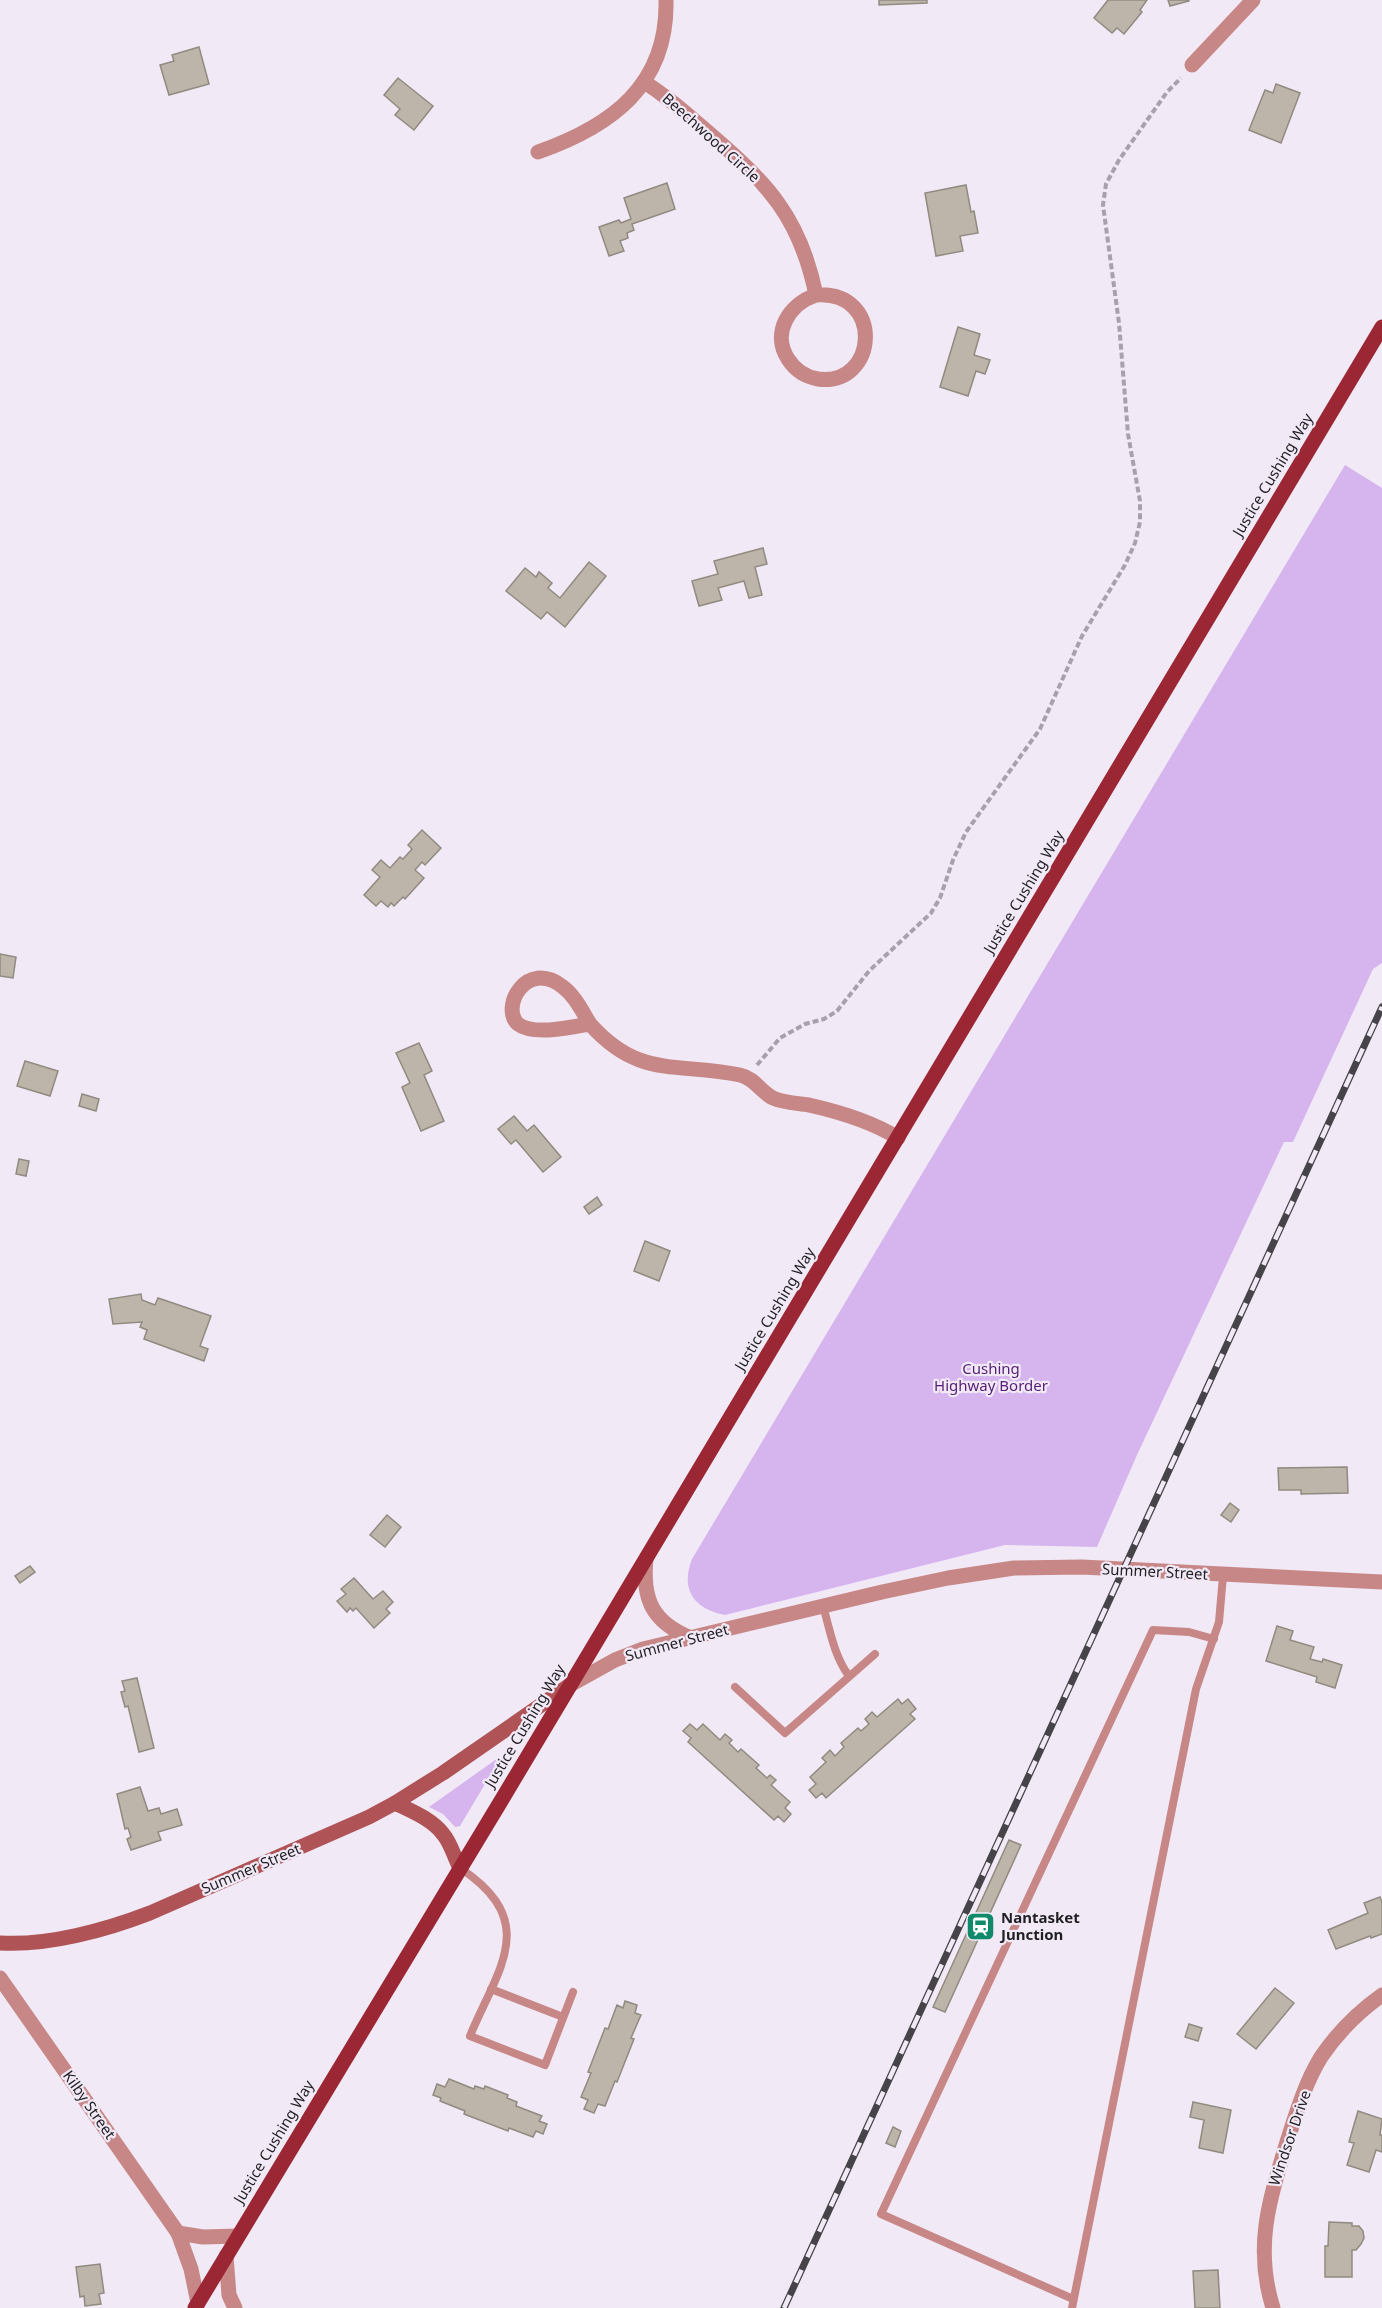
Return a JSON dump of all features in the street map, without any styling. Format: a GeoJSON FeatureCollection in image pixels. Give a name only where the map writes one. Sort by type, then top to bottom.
{"type":"FeatureCollection","features":[{"type":"Feature","properties":{"kind":"main road","name":"Justice Cushing Way"},"geometry":{"type":"LineString","coordinates":[[196,2306],[646,1559],[1382,327]]}},
{"type":"Feature","properties":{"kind":"main road","name":"Summer Street"},"geometry":{"type":"LineString","coordinates":[[0,1943],[71,1935],[134,1920],[351,1825],[395,1803],[443,1773],[570,1685]]}},
{"type":"Feature","properties":{"kind":"main road"},"geometry":{"type":"LineString","coordinates":[[395,1803],[437,1827],[444,1834],[460,1868]]}},
{"type":"Feature","properties":{"kind":"street"},"geometry":{"type":"LineString","coordinates":[[538,152],[583,135],[600,125],[628,102],[644,82],[655,62],[662,43],[666,0]]}},
{"type":"Feature","properties":{"kind":"street"},"geometry":{"type":"LineString","coordinates":[[1192,65],[1253,0]]}},
{"type":"Feature","properties":{"kind":"street","name":"Beechwood Circle"},"geometry":{"type":"LineString","coordinates":[[644,82],[671,100],[732,153],[771,193],[800,238],[816,295]]}},
{"type":"Feature","properties":{"kind":"street"},"geometry":{"type":"LineString","coordinates":[[827,294],[848,302],[862,318],[866,329],[864,351],[859,361],[842,375],[831,379],[809,377],[800,372],[786,355],[782,345],[782,334],[788,313],[805,298],[816,295],[827,294]]}},
{"type":"Feature","properties":{"kind":"street"},"geometry":{"type":"LineString","coordinates":[[590,1024],[558,1029],[526,1028],[514,1018],[513,1004],[522,985],[530,979],[544,978],[554,981],[570,993],[590,1024],[613,1046],[645,1063],[740,1075],[749,1078],[774,1099],[827,1109],[861,1119],[898,1138]]}},
{"type":"Feature","properties":{"kind":"street"},"geometry":{"type":"LineString","coordinates":[[646,1559],[644,1579],[647,1596],[654,1612],[676,1632],[691,1638]]}},
{"type":"Feature","properties":{"kind":"street","name":"Summer Street"},"geometry":{"type":"LineString","coordinates":[[570,1685],[615,1660],[643,1650],[948,1578],[1031,1567],[1082,1567],[1223,1576],[1253,1575],[1382,1582]]}},
{"type":"Feature","properties":{"kind":"street","name":"Kilby Street"},"geometry":{"type":"LineString","coordinates":[[0,1978],[178,2233],[191,2269],[196,2306]]}},
{"type":"Feature","properties":{"kind":"street","name":"Windsor Drive"},"geometry":{"type":"LineString","coordinates":[[1273,2308],[1264,2276],[1266,2219],[1271,2194],[1295,2116],[1320,2058],[1340,2031],[1382,1995]]}},
{"type":"Feature","properties":{"kind":"street"},"geometry":{"type":"LineString","coordinates":[[178,2233],[203,2237],[238,2236]]}},
{"type":"Feature","properties":{"kind":"street"},"geometry":{"type":"LineString","coordinates":[[226,2256],[229,2295],[235,2308]]}},
{"type":"Feature","properties":{"kind":"lane"},"geometry":{"type":"LineString","coordinates":[[1214,1639],[1189,1632],[1153,1630],[881,2214],[1072,2304],[1196,1689],[1214,1639],[1219,1622],[1223,1576]]}},
{"type":"Feature","properties":{"kind":"lane"},"geometry":{"type":"LineString","coordinates":[[823,1606],[839,1660],[849,1676]]}},
{"type":"Feature","properties":{"kind":"lane"},"geometry":{"type":"LineString","coordinates":[[735,1687],[785,1733],[875,1653]]}},
{"type":"Feature","properties":{"kind":"lane"},"geometry":{"type":"LineString","coordinates":[[460,1868],[482,1883],[497,1902],[504,1923],[506,1953],[470,2036],[545,2065],[573,1992]]}},
{"type":"Feature","properties":{"kind":"lane"},"geometry":{"type":"LineString","coordinates":[[491,1989],[563,2017]]}},
{"type":"Feature","properties":{"kind":"path"},"geometry":{"type":"LineString","coordinates":[[749,1078],[761,1059],[780,1038],[805,1024],[824,1019],[837,1011],[869,971],[932,914],[961,842],[1046,719],[1082,636],[1125,565],[1135,543],[1140,522],[1140,501],[1128,435],[1119,323],[1103,205],[1104,192],[1109,177],[1119,160],[1167,92],[1192,65]]}},
{"type":"Feature","properties":{"kind":"green space","name":"Cushing Highway Border"},"geometry":{"type":"Polygon","coordinates":[[[1345,465],[1382,488],[1382,963],[1373,969],[1293,1142],[1284,1142],[1137,1455],[1097,1547],[1005,1545],[725,1615],[705,1608],[692,1596],[689,1589],[689,1570],[692,1559],[1345,465]]]}},
{"type":"Feature","properties":{"kind":"green space"},"geometry":{"type":"Polygon","coordinates":[[[498,1758],[500,1759],[460,1826],[455,1827],[443,1814],[429,1807],[498,1758]]]}},
{"type":"Feature","properties":{"kind":"building"},"geometry":{"type":"Polygon","coordinates":[[[879,0],[927,0],[927,3],[879,5],[879,0]]]}},
{"type":"Feature","properties":{"kind":"building"},"geometry":{"type":"Polygon","coordinates":[[[1108,0],[1147,0],[1140,10],[1142,12],[1124,34],[1117,28],[1112,33],[1094,18],[1108,0]]]}},
{"type":"Feature","properties":{"kind":"building"},"geometry":{"type":"Polygon","coordinates":[[[1168,0],[1189,0],[1189,1],[1170,6],[1168,0]]]}},
{"type":"Feature","properties":{"kind":"building"},"geometry":{"type":"Polygon","coordinates":[[[199,47],[209,84],[169,95],[160,65],[174,61],[172,55],[199,47]]]}},
{"type":"Feature","properties":{"kind":"building"},"geometry":{"type":"Polygon","coordinates":[[[398,78],[433,106],[414,130],[395,115],[400,109],[384,95],[398,78]]]}},
{"type":"Feature","properties":{"kind":"building"},"geometry":{"type":"Polygon","coordinates":[[[1276,84],[1300,93],[1281,143],[1249,130],[1265,90],[1273,93],[1276,84]]]}},
{"type":"Feature","properties":{"kind":"building"},"geometry":{"type":"Polygon","coordinates":[[[667,183],[675,209],[632,224],[634,230],[627,233],[628,238],[620,241],[624,251],[609,256],[599,227],[619,220],[621,223],[631,219],[624,198],[667,183]]]}},
{"type":"Feature","properties":{"kind":"building"},"geometry":{"type":"Polygon","coordinates":[[[966,185],[978,233],[960,236],[963,251],[936,256],[925,193],[966,185]]]}},
{"type":"Feature","properties":{"kind":"building"},"geometry":{"type":"Polygon","coordinates":[[[958,327],[980,334],[974,355],[990,360],[985,374],[976,371],[968,396],[940,387],[958,327]]]}},
{"type":"Feature","properties":{"kind":"building"},"geometry":{"type":"Polygon","coordinates":[[[763,548],[767,564],[755,567],[762,595],[749,598],[744,581],[718,588],[722,600],[699,606],[692,581],[718,574],[714,561],[763,548]]]}},
{"type":"Feature","properties":{"kind":"building"},"geometry":{"type":"Polygon","coordinates":[[[589,562],[606,576],[565,627],[547,612],[541,619],[506,591],[525,568],[536,577],[539,572],[552,583],[548,588],[560,598],[589,562]]]}},
{"type":"Feature","properties":{"kind":"building"},"geometry":{"type":"Polygon","coordinates":[[[422,830],[441,848],[425,865],[422,862],[415,870],[424,878],[405,899],[403,897],[394,906],[391,903],[388,907],[381,901],[376,906],[364,895],[380,877],[372,870],[381,860],[390,868],[400,857],[403,859],[412,849],[408,845],[422,830]]]}},
{"type":"Feature","properties":{"kind":"building"},"geometry":{"type":"Polygon","coordinates":[[[0,954],[16,957],[13,978],[0,976],[0,954]]]}},
{"type":"Feature","properties":{"kind":"building"},"geometry":{"type":"Polygon","coordinates":[[[419,1043],[432,1071],[424,1075],[444,1121],[421,1131],[402,1087],[410,1083],[396,1053],[419,1043]]]}},
{"type":"Feature","properties":{"kind":"building"},"geometry":{"type":"Polygon","coordinates":[[[25,1061],[58,1071],[50,1096],[17,1086],[25,1061]]]}},
{"type":"Feature","properties":{"kind":"building"},"geometry":{"type":"Polygon","coordinates":[[[82,1094],[99,1099],[96,1111],[79,1106],[82,1094]]]}},
{"type":"Feature","properties":{"kind":"building"},"geometry":{"type":"Polygon","coordinates":[[[514,1116],[527,1131],[534,1125],[561,1157],[543,1172],[516,1140],[511,1144],[498,1129],[514,1116]]]}},
{"type":"Feature","properties":{"kind":"building"},"geometry":{"type":"Polygon","coordinates":[[[19,1159],[29,1161],[26,1176],[16,1174],[19,1159]]]}},
{"type":"Feature","properties":{"kind":"building"},"geometry":{"type":"Polygon","coordinates":[[[597,1197],[602,1205],[589,1214],[584,1207],[597,1197]]]}},
{"type":"Feature","properties":{"kind":"building"},"geometry":{"type":"Polygon","coordinates":[[[645,1241],[670,1251],[659,1281],[634,1271],[645,1241]]]}},
{"type":"Feature","properties":{"kind":"building"},"geometry":{"type":"Polygon","coordinates":[[[141,1294],[142,1300],[155,1305],[158,1298],[211,1316],[200,1346],[208,1349],[204,1361],[144,1339],[147,1330],[140,1327],[142,1322],[113,1324],[109,1299],[141,1294]]]}},
{"type":"Feature","properties":{"kind":"building"},"geometry":{"type":"Polygon","coordinates":[[[1347,1467],[1348,1493],[1301,1494],[1301,1490],[1279,1490],[1278,1468],[1347,1467]]]}},
{"type":"Feature","properties":{"kind":"building"},"geometry":{"type":"Polygon","coordinates":[[[1230,1503],[1239,1510],[1231,1522],[1221,1515],[1230,1503]]]}},
{"type":"Feature","properties":{"kind":"building"},"geometry":{"type":"Polygon","coordinates":[[[387,1515],[401,1527],[385,1547],[370,1535],[387,1515]]]}},
{"type":"Feature","properties":{"kind":"building"},"geometry":{"type":"Polygon","coordinates":[[[30,1566],[35,1572],[20,1583],[15,1576],[30,1566]]]}},
{"type":"Feature","properties":{"kind":"building"},"geometry":{"type":"Polygon","coordinates":[[[354,1578],[373,1599],[383,1591],[393,1602],[386,1609],[390,1613],[374,1628],[356,1608],[353,1611],[350,1608],[347,1612],[337,1601],[346,1594],[341,1589],[354,1578]]]}},
{"type":"Feature","properties":{"kind":"building"},"geometry":{"type":"Polygon","coordinates":[[[1277,1626],[1293,1631],[1290,1640],[1314,1647],[1310,1659],[1322,1662],[1323,1659],[1342,1665],[1335,1688],[1316,1682],[1317,1677],[1266,1661],[1277,1626]]]}},
{"type":"Feature","properties":{"kind":"building"},"geometry":{"type":"Polygon","coordinates":[[[137,1678],[154,1748],[139,1752],[128,1706],[125,1707],[121,1692],[125,1691],[122,1681],[137,1678]]]}},
{"type":"Feature","properties":{"kind":"building"},"geometry":{"type":"Polygon","coordinates":[[[898,1699],[902,1704],[908,1699],[916,1709],[910,1714],[915,1719],[826,1798],[822,1793],[816,1798],[809,1790],[816,1784],[810,1777],[826,1762],[822,1758],[830,1750],[835,1756],[844,1747],[841,1743],[858,1728],[861,1731],[869,1724],[865,1719],[872,1712],[877,1717],[898,1699]]]}},
{"type":"Feature","properties":{"kind":"building"},"geometry":{"type":"Polygon","coordinates":[[[690,1724],[697,1730],[703,1724],[720,1740],[725,1734],[732,1740],[729,1743],[738,1752],[741,1749],[759,1765],[756,1768],[767,1778],[770,1775],[776,1780],[771,1785],[790,1802],[785,1808],[791,1814],[784,1822],[778,1816],[774,1820],[688,1742],[691,1738],[683,1731],[690,1724]]]}},
{"type":"Feature","properties":{"kind":"building"},"geometry":{"type":"Polygon","coordinates":[[[140,1787],[148,1811],[159,1808],[161,1814],[177,1809],[182,1825],[158,1832],[161,1840],[131,1850],[127,1839],[131,1837],[128,1828],[125,1829],[117,1794],[140,1787]]]}},
{"type":"Feature","properties":{"kind":"building"},"geometry":{"type":"Polygon","coordinates":[[[1009,1840],[1021,1845],[945,2012],[933,2007],[1009,1840]]]}},
{"type":"Feature","properties":{"kind":"building"},"geometry":{"type":"Polygon","coordinates":[[[1380,1897],[1382,1934],[1371,1938],[1370,1936],[1336,1949],[1328,1930],[1368,1913],[1364,1903],[1380,1897]]]}},
{"type":"Feature","properties":{"kind":"building"},"geometry":{"type":"Polygon","coordinates":[[[1275,1988],[1294,2003],[1256,2049],[1237,2034],[1275,1988]]]}},
{"type":"Feature","properties":{"kind":"building"},"geometry":{"type":"Polygon","coordinates":[[[625,2001],[637,2005],[635,2013],[641,2015],[617,2082],[615,2081],[605,2106],[598,2104],[594,2113],[584,2109],[588,2100],[581,2097],[605,2028],[608,2029],[617,2005],[623,2008],[625,2001]]]}},
{"type":"Feature","properties":{"kind":"building"},"geometry":{"type":"Polygon","coordinates":[[[1189,2024],[1202,2028],[1198,2041],[1185,2037],[1189,2024]]]}},
{"type":"Feature","properties":{"kind":"building"},"geometry":{"type":"Polygon","coordinates":[[[449,2079],[474,2089],[475,2086],[484,2089],[485,2086],[508,2095],[507,2098],[517,2102],[516,2106],[542,2116],[539,2121],[547,2124],[543,2134],[536,2131],[533,2137],[509,2128],[508,2131],[464,2114],[465,2111],[440,2101],[441,2098],[433,2095],[437,2084],[445,2087],[449,2079]]]}},
{"type":"Feature","properties":{"kind":"building"},"geometry":{"type":"Polygon","coordinates":[[[1193,2102],[1231,2110],[1223,2153],[1199,2148],[1204,2120],[1190,2117],[1193,2102]]]}},
{"type":"Feature","properties":{"kind":"building"},"geometry":{"type":"Polygon","coordinates":[[[1358,2111],[1382,2119],[1380,2135],[1382,2135],[1382,2152],[1376,2150],[1369,2172],[1347,2165],[1354,2143],[1349,2142],[1358,2111]]]}},
{"type":"Feature","properties":{"kind":"building"},"geometry":{"type":"Polygon","coordinates":[[[893,2127],[901,2131],[895,2147],[886,2143],[893,2127]]]}},
{"type":"Feature","properties":{"kind":"building"},"geometry":{"type":"Polygon","coordinates":[[[1329,2222],[1352,2223],[1352,2226],[1359,2226],[1363,2231],[1364,2238],[1361,2244],[1356,2250],[1352,2250],[1352,2277],[1325,2277],[1325,2246],[1328,2246],[1329,2222]]]}},
{"type":"Feature","properties":{"kind":"building"},"geometry":{"type":"Polygon","coordinates":[[[100,2264],[104,2293],[99,2294],[101,2304],[85,2306],[84,2296],[80,2297],[76,2267],[100,2264]]]}},
{"type":"Feature","properties":{"kind":"building"},"geometry":{"type":"Polygon","coordinates":[[[1218,2270],[1220,2308],[1195,2308],[1193,2271],[1218,2270]]]}},
{"type":"Feature","properties":{"kind":"railway"},"geometry":{"type":"LineString","coordinates":[[784,2308],[1382,1007]]}},
{"type":"Feature","properties":{"kind":"place","name":"Nantasket Junction"},"geometry":{"type":"Point","coordinates":[980,1927]}}]}
